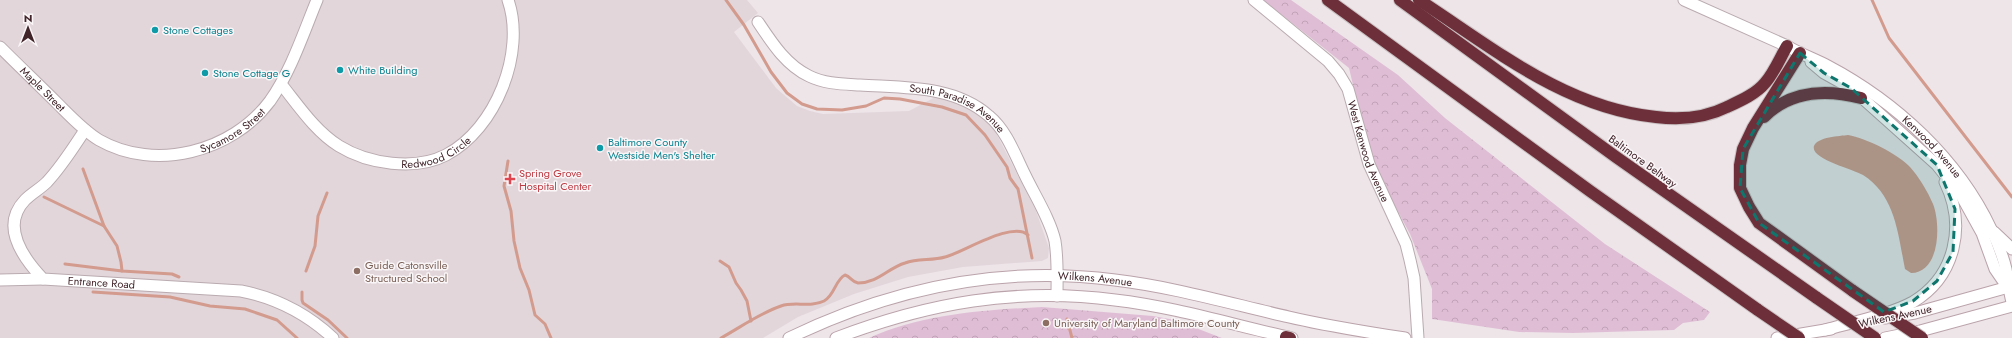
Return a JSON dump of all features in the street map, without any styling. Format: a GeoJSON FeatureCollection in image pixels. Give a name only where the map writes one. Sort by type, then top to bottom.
{"type":"FeatureCollection","features":[{"type":"Feature","properties":{"kind":"highway"},"geometry":{"type":"LineString","coordinates":[[1328,0],[1590,191],[1799,338]]}},
{"type":"Feature","properties":{"kind":"highway","name":"Baltimore Beltway"},"geometry":{"type":"LineString","coordinates":[[1400,0],[1622,162],[1875,338]]}},
{"type":"Feature","properties":{"kind":"highway"},"geometry":{"type":"LineString","coordinates":[[1419,0],[1520,66],[1569,93],[1619,112],[1641,116],[1669,119],[1694,118],[1720,111],[1765,83],[1787,46]]}},
{"type":"Feature","properties":{"kind":"highway"},"geometry":{"type":"LineString","coordinates":[[1800,53],[1753,128],[1743,149],[1740,165],[1740,188],[1748,207],[1759,223],[1774,235],[1922,338]]}},
{"type":"Feature","properties":{"kind":"highway"},"geometry":{"type":"LineString","coordinates":[[1753,128],[1772,110],[1787,101],[1806,93],[1840,92],[1861,98]]}},
{"type":"Feature","properties":{"kind":"highway"},"geometry":{"type":"LineString","coordinates":[[1758,310],[1787,338]]}},
{"type":"Feature","properties":{"kind":"main road","name":"Sycamore Street"},"geometry":{"type":"LineString","coordinates":[[85,130],[99,140],[132,153],[167,155],[193,152],[213,146],[245,126],[269,102],[281,84],[317,0]]}},
{"type":"Feature","properties":{"kind":"main road","name":"Redwood Circle"},"geometry":{"type":"LineString","coordinates":[[281,84],[323,133],[339,146],[362,156],[388,163],[411,164],[446,155],[461,145],[479,128],[492,110],[500,95],[509,72],[512,52],[513,29],[511,8],[508,0]]}},
{"type":"Feature","properties":{"kind":"main road","name":"West Kenwood Avenue"},"geometry":{"type":"LineString","coordinates":[[1254,0],[1328,61],[1339,74],[1348,89],[1369,164],[1406,244],[1414,278],[1418,338]]}},
{"type":"Feature","properties":{"kind":"main road","name":"Kenwood Avenue"},"geometry":{"type":"LineString","coordinates":[[1684,0],[1828,66],[1862,86],[1919,131],[1948,162],[1992,229],[2006,268],[2012,302]]}},
{"type":"Feature","properties":{"kind":"main road","name":"South Paradise Avenue"},"geometry":{"type":"LineString","coordinates":[[758,22],[785,59],[808,76],[824,82],[921,89],[942,92],[977,106],[990,116],[1001,129],[1051,230],[1056,252],[1057,296]]}},
{"type":"Feature","properties":{"kind":"main road","name":"Maple Street"},"geometry":{"type":"LineString","coordinates":[[0,47],[85,130]]}},
{"type":"Feature","properties":{"kind":"main road","name":"Kenwood Avenue"},"geometry":{"type":"LineString","coordinates":[[1800,53],[1824,73],[1851,88],[1936,165],[1961,195],[1982,233],[1995,269],[2010,286]]}},
{"type":"Feature","properties":{"kind":"main road"},"geometry":{"type":"LineString","coordinates":[[43,279],[30,266],[20,252],[15,240],[14,219],[17,210],[25,200],[45,184],[61,166],[85,130]]}},
{"type":"Feature","properties":{"kind":"main road"},"geometry":{"type":"LineString","coordinates":[[1825,330],[1904,306],[1927,291],[1937,281],[1953,252],[1956,222],[1952,197],[1936,165]]}},
{"type":"Feature","properties":{"kind":"main road"},"geometry":{"type":"LineString","coordinates":[[1992,229],[2012,249]]}},
{"type":"Feature","properties":{"kind":"main road","name":"Wilkens Avenue"},"geometry":{"type":"LineString","coordinates":[[789,338],[820,323],[907,293],[947,284],[983,279],[1057,276],[1115,280],[1199,296],[1345,329],[1404,338]]}},
{"type":"Feature","properties":{"kind":"main road","name":"Entrance Road"},"geometry":{"type":"LineString","coordinates":[[0,280],[43,279],[217,289],[262,295],[278,301],[306,316],[333,338]]}},
{"type":"Feature","properties":{"kind":"main road","name":"Wilkens Avenue"},"geometry":{"type":"LineString","coordinates":[[1777,338],[1915,313],[2010,286]]}},
{"type":"Feature","properties":{"kind":"main road","name":"Wilkens Avenue"},"geometry":{"type":"LineString","coordinates":[[836,338],[872,325],[951,304],[1023,296],[1057,296],[1114,300],[1150,306],[1289,338]]}},
{"type":"Feature","properties":{"kind":"main road","name":"Wilkens Avenue"},"geometry":{"type":"LineString","coordinates":[[1885,338],[1920,331],[2012,306]]}},
{"type":"Feature","properties":{"kind":"highlighted area"},"geometry":{"type":"Polygon","coordinates":[[[1800,53],[1824,73],[1851,88],[1937,165],[1955,209],[1953,252],[1937,281],[1913,301],[1884,312],[1759,223],[1740,188],[1743,149],[1800,53]]]}},
{"type":"Feature","properties":{"kind":"shaded area","name":"Spring Grove Hospital Center"},"geometry":{"type":"Polygon","coordinates":[[[0,0],[747,0],[758,13],[734,32],[776,88],[797,106],[823,114],[909,111],[939,95],[960,102],[981,115],[994,129],[1036,211],[1049,248],[1048,258],[1042,261],[963,267],[908,277],[854,294],[798,317],[763,338],[0,338],[0,0]]]}},
{"type":"Feature","properties":{"kind":"shaded area"},"geometry":{"type":"Polygon","coordinates":[[[1848,135],[1864,139],[1890,152],[1905,162],[1920,180],[1929,195],[1936,213],[1936,246],[1928,265],[1921,271],[1911,273],[1905,269],[1894,217],[1889,205],[1874,184],[1863,175],[1825,159],[1815,151],[1814,146],[1819,141],[1848,135]]]}},
{"type":"Feature","properties":{"kind":"green space"},"geometry":{"type":"Polygon","coordinates":[[[1263,0],[1291,0],[1398,75],[1445,118],[1605,244],[1710,312],[1704,320],[1683,323],[1674,330],[1573,333],[1519,332],[1432,319],[1432,289],[1410,234],[1371,161],[1349,68],[1263,0]]]}},
{"type":"Feature","properties":{"kind":"green space","name":"University of Maryland Baltimore County"},"geometry":{"type":"Polygon","coordinates":[[[1042,307],[1153,316],[1175,320],[1222,338],[869,338],[910,323],[932,318],[976,312],[1042,307]]]}},
{"type":"Feature","properties":{"kind":"waterway"},"geometry":{"type":"LineString","coordinates":[[726,0],[744,25],[771,72],[787,93],[802,104],[817,109],[842,110],[866,106],[884,98],[900,99],[942,107],[966,115],[985,135],[1007,167],[1010,178],[1018,189],[1032,258]]}},
{"type":"Feature","properties":{"kind":"waterway"},"geometry":{"type":"LineString","coordinates":[[1872,0],[1889,38],[2012,197]]}},
{"type":"Feature","properties":{"kind":"waterway"},"geometry":{"type":"LineString","coordinates":[[508,161],[504,186],[511,211],[514,241],[520,268],[529,290],[535,315],[545,324],[551,338]]}},
{"type":"Feature","properties":{"kind":"waterway"},"geometry":{"type":"LineString","coordinates":[[83,169],[104,226],[117,246],[122,271]]}},
{"type":"Feature","properties":{"kind":"waterway"},"geometry":{"type":"LineString","coordinates":[[306,271],[315,246],[318,216],[327,193]]}},
{"type":"Feature","properties":{"kind":"waterway"},"geometry":{"type":"LineString","coordinates":[[44,197],[104,226]]}},
{"type":"Feature","properties":{"kind":"waterway"},"geometry":{"type":"LineString","coordinates":[[721,338],[758,316],[781,306],[792,304],[813,304],[824,301],[831,295],[839,280],[845,275],[858,283],[871,281],[899,265],[945,257],[1000,234],[1021,231],[1028,235]]}},
{"type":"Feature","properties":{"kind":"waterway"},"geometry":{"type":"LineString","coordinates":[[720,261],[729,267],[736,283],[747,301],[751,321]]}},
{"type":"Feature","properties":{"kind":"waterway"},"geometry":{"type":"LineString","coordinates":[[65,264],[122,271],[172,274],[179,277]]}},
{"type":"Feature","properties":{"kind":"waterway"},"geometry":{"type":"LineString","coordinates":[[93,292],[170,297],[210,306],[245,309],[277,320],[297,338]]}},
{"type":"Feature","properties":{"kind":"waterway"},"geometry":{"type":"LineString","coordinates":[[302,292],[303,303],[328,320],[347,338]]}},
{"type":"Feature","properties":{"kind":"waterway"},"geometry":{"type":"LineString","coordinates":[[1067,319],[1072,338]]}},
{"type":"Feature","properties":{"kind":"place","name":"Stone Cottages"},"geometry":{"type":"Point","coordinates":[155,30]}},
{"type":"Feature","properties":{"kind":"place","name":"White Building"},"geometry":{"type":"Point","coordinates":[340,70]}},
{"type":"Feature","properties":{"kind":"place","name":"Stone Cottage G"},"geometry":{"type":"Point","coordinates":[205,73]}},
{"type":"Feature","properties":{"kind":"place","name":"Baltimore County Westside Men's Shelter"},"geometry":{"type":"Point","coordinates":[600,148]}},
{"type":"Feature","properties":{"kind":"place","name":"Spring Grove Hospital Center"},"geometry":{"type":"Point","coordinates":[510,179]}},
{"type":"Feature","properties":{"kind":"place","name":"Guide Catonsville Structured School"},"geometry":{"type":"Point","coordinates":[357,271]}},
{"type":"Feature","properties":{"kind":"place","name":"University of Maryland Baltimore County"},"geometry":{"type":"Point","coordinates":[1046,323]}}]}
